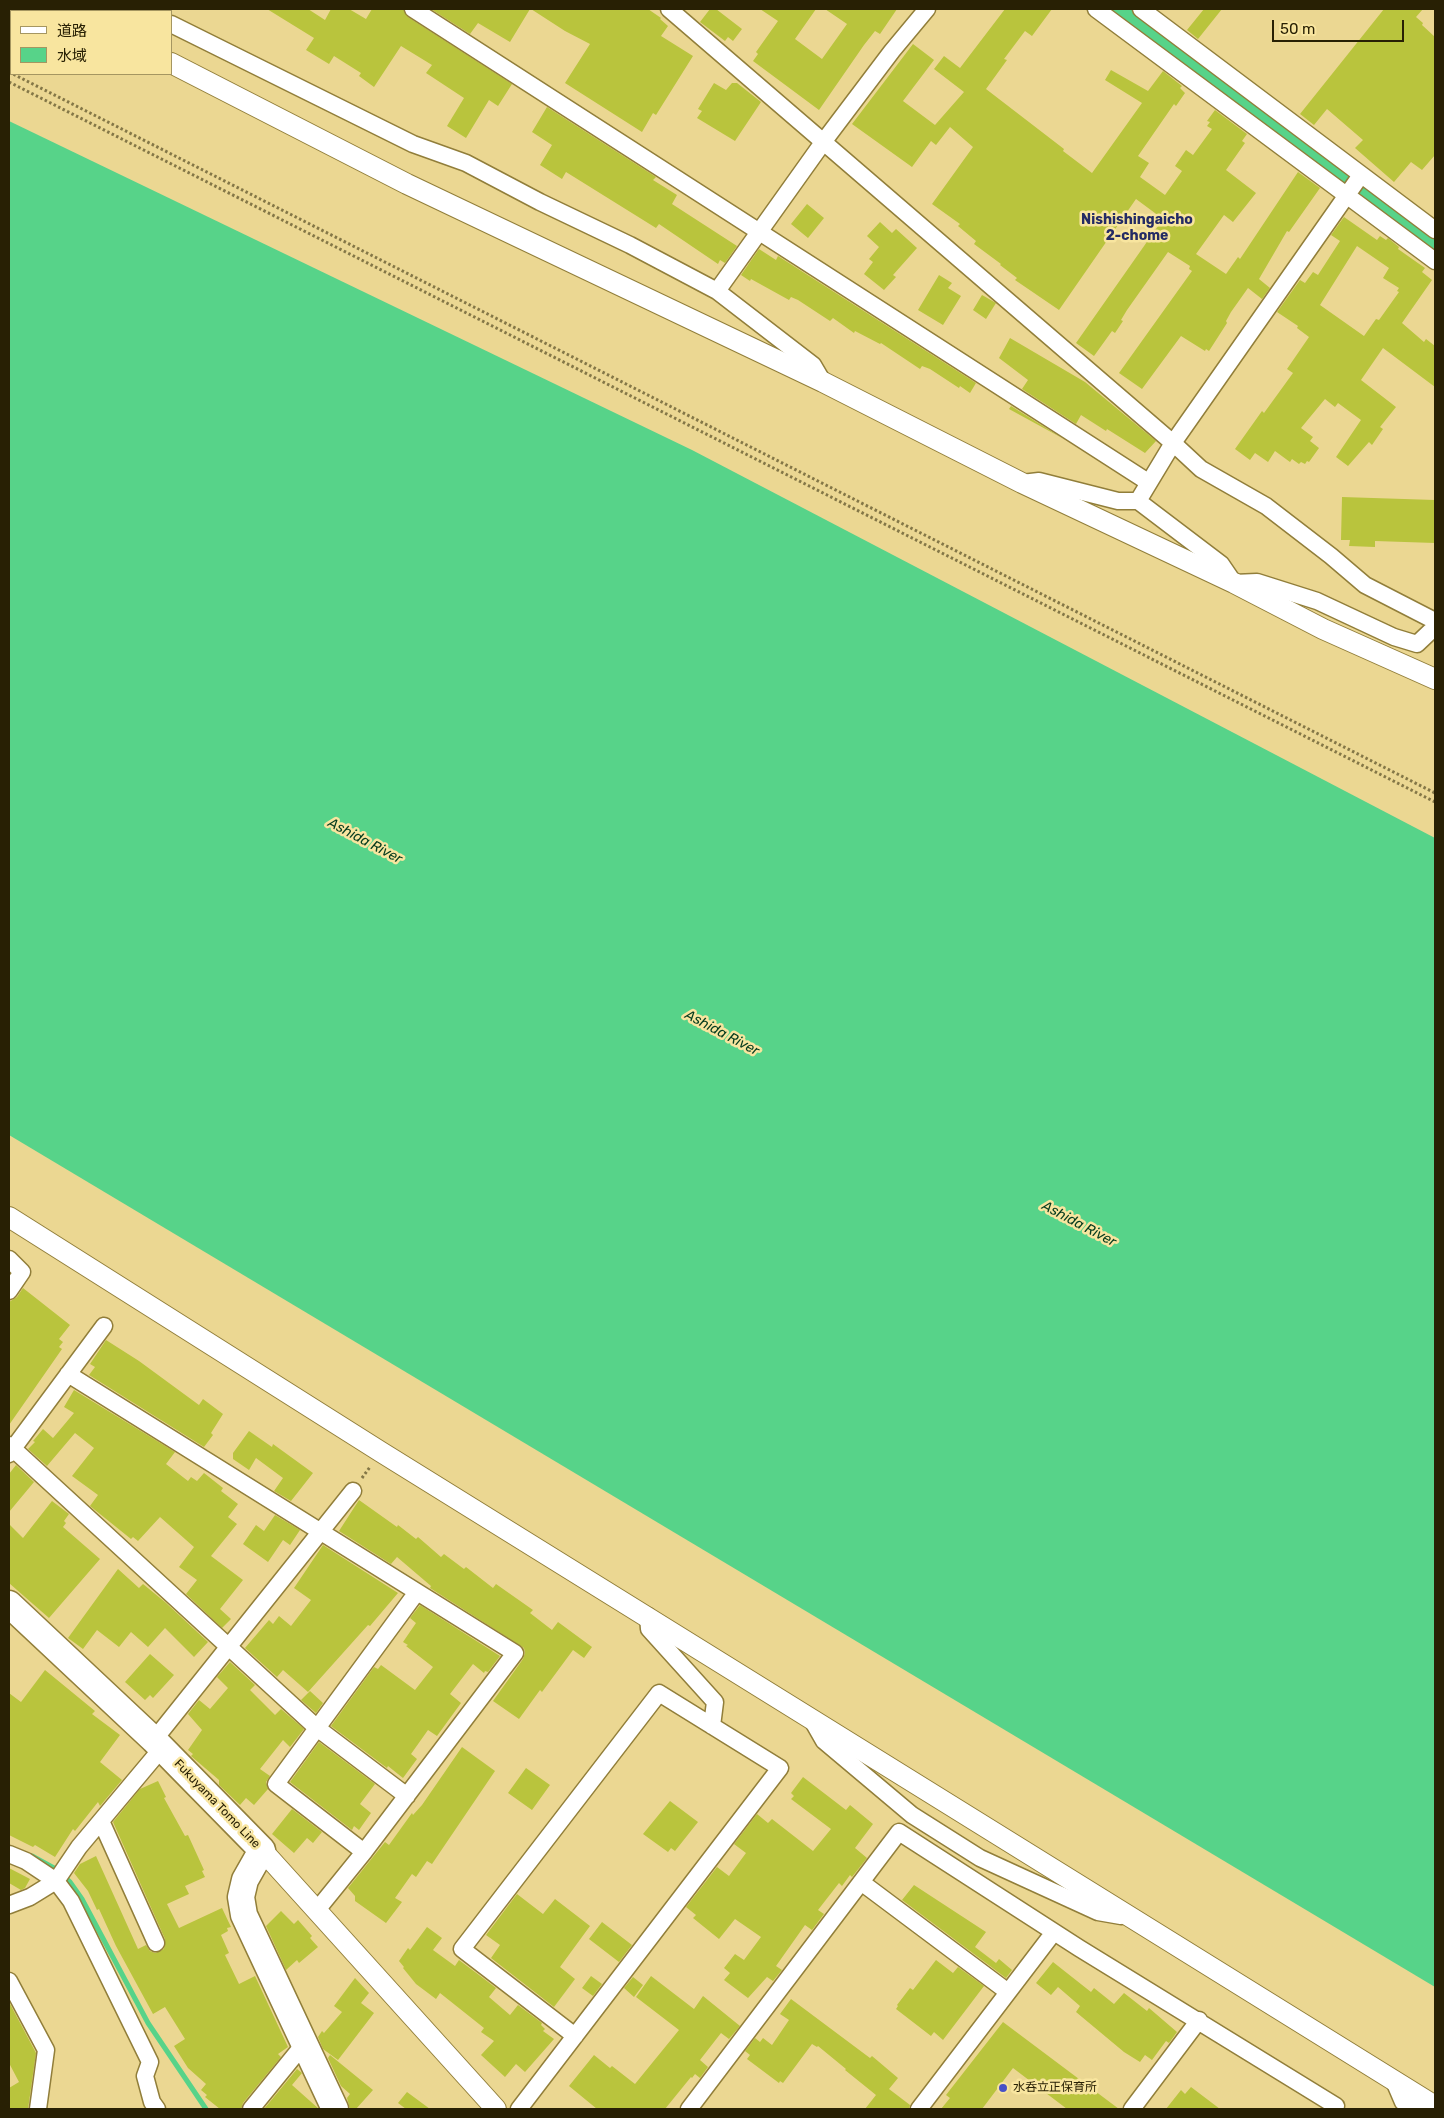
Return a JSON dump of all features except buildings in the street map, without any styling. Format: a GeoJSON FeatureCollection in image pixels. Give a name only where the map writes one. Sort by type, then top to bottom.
{"type":"FeatureCollection","features":[{"type":"Feature","properties":{"kind":"main road","name":"Fukuyama Tomo Line"},"geometry":{"type":"LineString","coordinates":[[9,1604],[158,1744],[262,1850],[245,1880],[241,1897],[244,1915],[335,2109]]}},
{"type":"Feature","properties":{"kind":"street"},"geometry":{"type":"LineString","coordinates":[[413,9],[1148,482]]}},
{"type":"Feature","properties":{"kind":"street"},"geometry":{"type":"LineString","coordinates":[[669,9],[824,141],[1201,469],[1266,506],[1365,585],[1435,621]]}},
{"type":"Feature","properties":{"kind":"street"},"geometry":{"type":"LineString","coordinates":[[717,291],[824,141],[927,9]]}},
{"type":"Feature","properties":{"kind":"street"},"geometry":{"type":"LineString","coordinates":[[1096,9],[1354,185],[1435,230]]}},
{"type":"Feature","properties":{"kind":"street"},"geometry":{"type":"LineString","coordinates":[[1141,9],[1354,185],[1435,261]]}},
{"type":"Feature","properties":{"kind":"street"},"geometry":{"type":"LineString","coordinates":[[172,24],[412,144],[466,163],[717,291],[813,365],[823,382]]}},
{"type":"Feature","properties":{"kind":"street"},"geometry":{"type":"LineString","coordinates":[[172,64],[407,184],[823,382],[1022,483],[1234,583],[1324,629],[1435,679]]}},
{"type":"Feature","properties":{"kind":"street"},"geometry":{"type":"LineString","coordinates":[[1138,501],[1173,443],[1354,185]]}},
{"type":"Feature","properties":{"kind":"street"},"geometry":{"type":"LineString","coordinates":[[1022,483],[1039,481],[1118,501],[1138,501],[1221,564],[1234,583]]}},
{"type":"Feature","properties":{"kind":"street"},"geometry":{"type":"LineString","coordinates":[[1234,583],[1257,582],[1317,601],[1394,637],[1417,644],[1435,627]]}},
{"type":"Feature","properties":{"kind":"street"},"geometry":{"type":"LineString","coordinates":[[9,1217],[381,1452],[1435,2106]]}},
{"type":"Feature","properties":{"kind":"street"},"geometry":{"type":"LineString","coordinates":[[9,1258],[22,1272],[9,1290]]}},
{"type":"Feature","properties":{"kind":"street"},"geometry":{"type":"LineString","coordinates":[[104,1326],[10,1449],[317,1728],[407,1796]]}},
{"type":"Feature","properties":{"kind":"street"},"geometry":{"type":"LineString","coordinates":[[68,1374],[515,1653],[364,1852],[317,1910]]}},
{"type":"Feature","properties":{"kind":"street"},"geometry":{"type":"LineString","coordinates":[[9,1905],[30,1897],[59,1876],[229,1646],[354,1491]]}},
{"type":"Feature","properties":{"kind":"street"},"geometry":{"type":"LineString","coordinates":[[364,1852],[276,1784],[417,1592]]}},
{"type":"Feature","properties":{"kind":"street"},"geometry":{"type":"LineString","coordinates":[[648,1616],[649,1629],[715,1702],[712,1726]]}},
{"type":"Feature","properties":{"kind":"street"},"geometry":{"type":"LineString","coordinates":[[519,2109],[575,2036],[780,1768],[659,1692],[462,1949],[575,2036]]}},
{"type":"Feature","properties":{"kind":"street"},"geometry":{"type":"LineString","coordinates":[[811,1718],[824,1741],[912,1815],[980,1858],[1098,1912],[1121,1916],[1127,1915]]}},
{"type":"Feature","properties":{"kind":"street"},"geometry":{"type":"LineString","coordinates":[[689,2109],[912,1815]]}},
{"type":"Feature","properties":{"kind":"street"},"geometry":{"type":"LineString","coordinates":[[101,1821],[156,1943]]}},
{"type":"Feature","properties":{"kind":"street"},"geometry":{"type":"LineString","coordinates":[[899,1832],[1054,1932],[1336,2106],[1334,2109]]}},
{"type":"Feature","properties":{"kind":"street"},"geometry":{"type":"LineString","coordinates":[[262,1850],[496,2109]]}},
{"type":"Feature","properties":{"kind":"street"},"geometry":{"type":"LineString","coordinates":[[9,1854],[59,1876],[150,2062],[145,2076],[152,2102],[157,2109]]}},
{"type":"Feature","properties":{"kind":"street"},"geometry":{"type":"LineString","coordinates":[[861,1882],[1008,1992]]}},
{"type":"Feature","properties":{"kind":"street"},"geometry":{"type":"LineString","coordinates":[[919,2109],[1054,1932]]}},
{"type":"Feature","properties":{"kind":"street"},"geometry":{"type":"LineString","coordinates":[[9,1981],[46,2050],[38,2109]]}},
{"type":"Feature","properties":{"kind":"street"},"geometry":{"type":"LineString","coordinates":[[1132,2109],[1199,2020]]}},
{"type":"Feature","properties":{"kind":"street"},"geometry":{"type":"LineString","coordinates":[[251,2109],[304,2044]]}},
{"type":"Feature","properties":{"kind":"street"},"geometry":{"type":"LineString","coordinates":[[1394,2081],[1403,2102],[1412,2109]]}},
{"type":"Feature","properties":{"kind":"path"},"geometry":{"type":"LineString","coordinates":[[15,75],[1435,793]]}},
{"type":"Feature","properties":{"kind":"path"},"geometry":{"type":"LineString","coordinates":[[9,82],[1435,802]]}},
{"type":"Feature","properties":{"kind":"path"},"geometry":{"type":"LineString","coordinates":[[354,1491],[381,1452]]}},
{"type":"Feature","properties":{"kind":"water","name":"Ashida River"},"geometry":{"type":"Polygon","coordinates":[[[9,121],[692,450],[1435,838],[1435,1987],[9,1135],[9,121]]]}},
{"type":"Feature","properties":{"kind":"waterway"},"geometry":{"type":"LineString","coordinates":[[1117,9],[1435,247]]}},
{"type":"Feature","properties":{"kind":"waterway"},"geometry":{"type":"LineString","coordinates":[[32,1856],[54,1868],[70,1882],[82,1899],[148,2023],[206,2109]]}},
{"type":"Feature","properties":{"kind":"place","name":"水呑立正保育所"},"geometry":{"type":"Point","coordinates":[1003,2088]}},
{"type":"Feature","properties":{"kind":"district","name":"Nishishingaicho 2-chome"},"geometry":{"type":"Point","coordinates":[1137,228]}}]}
